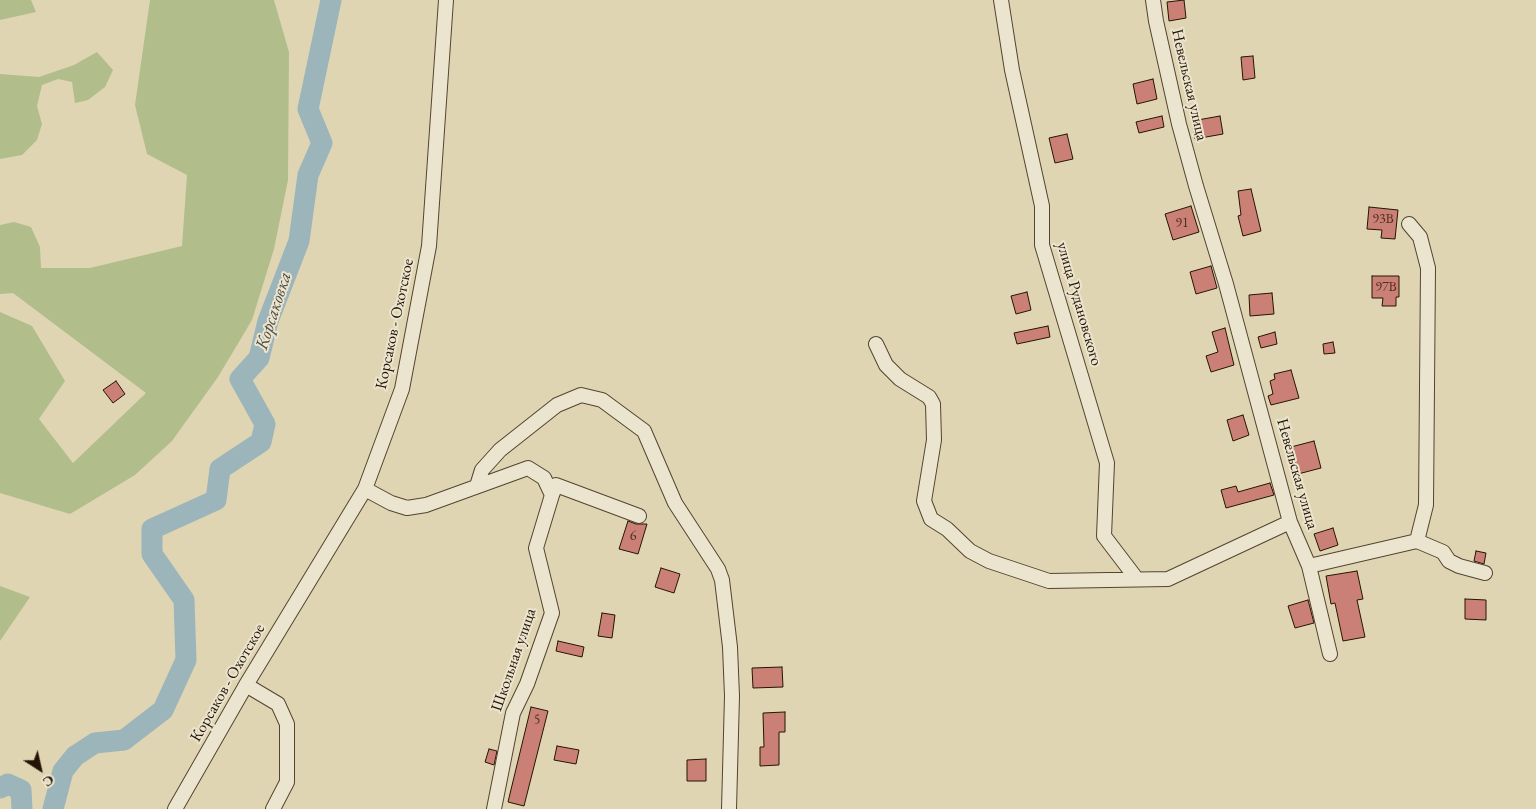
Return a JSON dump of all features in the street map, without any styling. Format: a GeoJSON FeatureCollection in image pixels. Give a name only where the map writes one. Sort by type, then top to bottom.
{"type":"FeatureCollection","features":[{"type":"Feature","properties":{"kind":"street","name":"Корсаков - Охотское"},"geometry":{"type":"LineString","coordinates":[[175,809],[246,685],[364,489],[402,389],[429,246],[446,0]]}},
{"type":"Feature","properties":{"kind":"street","name":"улица Рудановского"},"geometry":{"type":"LineString","coordinates":[[1001,0],[1012,70],[1042,206],[1042,245],[1107,463],[1104,536],[1136,578]]}},
{"type":"Feature","properties":{"kind":"street","name":"Невельская улица"},"geometry":{"type":"LineString","coordinates":[[1153,0],[1179,124],[1226,284],[1290,522],[1309,566],[1330,654]]}},
{"type":"Feature","properties":{"kind":"street"},"geometry":{"type":"LineString","coordinates":[[1409,224],[1420,237],[1428,268],[1426,505],[1417,541]]}},
{"type":"Feature","properties":{"kind":"street"},"geometry":{"type":"LineString","coordinates":[[876,344],[886,365],[900,379],[929,397],[933,404],[934,440],[924,501],[931,520],[947,529],[970,551],[989,561],[1050,581],[1136,578],[1168,579],[1290,522]]}},
{"type":"Feature","properties":{"kind":"street"},"geometry":{"type":"LineString","coordinates":[[477,486],[482,470],[500,450],[557,405],[581,395],[602,400],[644,431],[675,503],[718,569],[722,580],[730,647],[732,696],[729,809]]}},
{"type":"Feature","properties":{"kind":"street"},"geometry":{"type":"LineString","coordinates":[[364,489],[390,504],[406,508],[426,506],[528,468],[544,478],[554,490],[639,516]]}},
{"type":"Feature","properties":{"kind":"street","name":"Школьная улица"},"geometry":{"type":"LineString","coordinates":[[494,809],[513,713],[526,684],[552,613],[536,548],[554,490]]}},
{"type":"Feature","properties":{"kind":"street"},"geometry":{"type":"LineString","coordinates":[[1309,566],[1417,541],[1443,552],[1449,561],[1459,566],[1485,574]]}},
{"type":"Feature","properties":{"kind":"street"},"geometry":{"type":"LineString","coordinates":[[246,685],[278,704],[287,724],[287,782],[274,809]]}},
{"type":"Feature","properties":{"kind":"green space"},"geometry":{"type":"Polygon","coordinates":[[[0,0],[31,0],[36,12],[0,20],[0,0]]]}},
{"type":"Feature","properties":{"kind":"green space"},"geometry":{"type":"Polygon","coordinates":[[[150,0],[274,0],[289,52],[288,180],[274,249],[252,320],[218,377],[172,441],[135,475],[70,514],[0,493],[0,312],[32,326],[65,381],[39,419],[73,463],[146,393],[13,293],[0,294],[0,225],[14,222],[31,227],[40,247],[41,268],[90,268],[182,246],[187,175],[147,154],[135,105],[150,0]]]}},
{"type":"Feature","properties":{"kind":"green space"},"geometry":{"type":"Polygon","coordinates":[[[97,52],[113,70],[105,87],[88,100],[75,103],[72,82],[58,79],[42,85],[37,106],[42,124],[37,140],[22,155],[0,159],[0,74],[39,77],[74,65],[97,52]]]}},
{"type":"Feature","properties":{"kind":"green space"},"geometry":{"type":"Polygon","coordinates":[[[0,586],[30,597],[0,641],[0,586]]]}},
{"type":"Feature","properties":{"kind":"building"},"geometry":{"type":"Polygon","coordinates":[[[1184,0],[1186,18],[1169,21],[1167,2],[1184,0]]]}},
{"type":"Feature","properties":{"kind":"building"},"geometry":{"type":"Polygon","coordinates":[[[1253,56],[1255,78],[1243,80],[1241,57],[1253,56]]]}},
{"type":"Feature","properties":{"kind":"building"},"geometry":{"type":"Polygon","coordinates":[[[1153,79],[1157,99],[1137,104],[1133,84],[1153,79]]]}},
{"type":"Feature","properties":{"kind":"building"},"geometry":{"type":"Polygon","coordinates":[[[1162,116],[1164,127],[1139,133],[1136,122],[1162,116]]]}},
{"type":"Feature","properties":{"kind":"building"},"geometry":{"type":"Polygon","coordinates":[[[1220,116],[1223,134],[1195,139],[1192,121],[1220,116]]]}},
{"type":"Feature","properties":{"kind":"building"},"geometry":{"type":"Polygon","coordinates":[[[1067,134],[1073,159],[1055,163],[1049,138],[1067,134]]]}},
{"type":"Feature","properties":{"kind":"building"},"geometry":{"type":"Polygon","coordinates":[[[1251,189],[1261,231],[1243,236],[1238,216],[1241,215],[1238,191],[1251,189]]]}},
{"type":"Feature","properties":{"kind":"building"},"geometry":{"type":"Polygon","coordinates":[[[1191,206],[1199,232],[1173,240],[1165,214],[1191,206]]]}},
{"type":"Feature","properties":{"kind":"building"},"geometry":{"type":"Polygon","coordinates":[[[1369,207],[1398,210],[1395,239],[1381,238],[1382,230],[1367,229],[1369,207]]]}},
{"type":"Feature","properties":{"kind":"building"},"geometry":{"type":"Polygon","coordinates":[[[1211,266],[1217,288],[1196,294],[1190,272],[1211,266]]]}},
{"type":"Feature","properties":{"kind":"building"},"geometry":{"type":"Polygon","coordinates":[[[1372,276],[1399,276],[1399,297],[1396,297],[1396,306],[1382,306],[1383,298],[1372,298],[1372,276]]]}},
{"type":"Feature","properties":{"kind":"building"},"geometry":{"type":"Polygon","coordinates":[[[1027,292],[1031,310],[1016,314],[1011,296],[1027,292]]]}},
{"type":"Feature","properties":{"kind":"building"},"geometry":{"type":"Polygon","coordinates":[[[1272,293],[1274,314],[1250,316],[1249,295],[1272,293]]]}},
{"type":"Feature","properties":{"kind":"building"},"geometry":{"type":"Polygon","coordinates":[[[1048,326],[1050,337],[1017,344],[1014,333],[1048,326]]]}},
{"type":"Feature","properties":{"kind":"building"},"geometry":{"type":"Polygon","coordinates":[[[1225,328],[1234,365],[1211,372],[1206,356],[1218,352],[1212,332],[1225,328]]]}},
{"type":"Feature","properties":{"kind":"building"},"geometry":{"type":"Polygon","coordinates":[[[1275,332],[1277,344],[1261,348],[1258,337],[1275,332]]]}},
{"type":"Feature","properties":{"kind":"building"},"geometry":{"type":"Polygon","coordinates":[[[1333,342],[1335,353],[1324,354],[1323,344],[1333,342]]]}},
{"type":"Feature","properties":{"kind":"building"},"geometry":{"type":"Polygon","coordinates":[[[1291,370],[1299,398],[1271,405],[1268,396],[1273,394],[1270,381],[1275,379],[1274,374],[1291,370]]]}},
{"type":"Feature","properties":{"kind":"building"},"geometry":{"type":"Polygon","coordinates":[[[116,381],[125,394],[113,403],[103,390],[116,381]]]}},
{"type":"Feature","properties":{"kind":"building"},"geometry":{"type":"Polygon","coordinates":[[[1243,415],[1249,435],[1233,441],[1227,420],[1243,415]]]}},
{"type":"Feature","properties":{"kind":"building"},"geometry":{"type":"Polygon","coordinates":[[[1314,441],[1321,468],[1298,474],[1291,447],[1314,441]]]}},
{"type":"Feature","properties":{"kind":"building"},"geometry":{"type":"Polygon","coordinates":[[[1270,483],[1274,495],[1226,508],[1221,490],[1236,486],[1238,492],[1270,483]]]}},
{"type":"Feature","properties":{"kind":"building"},"geometry":{"type":"Polygon","coordinates":[[[628,521],[636,524],[647,524],[638,554],[619,549],[628,521]]]}},
{"type":"Feature","properties":{"kind":"building"},"geometry":{"type":"Polygon","coordinates":[[[1333,528],[1338,545],[1320,551],[1314,534],[1333,528]]]}},
{"type":"Feature","properties":{"kind":"building"},"geometry":{"type":"Polygon","coordinates":[[[1476,551],[1486,553],[1484,564],[1474,561],[1476,551]]]}},
{"type":"Feature","properties":{"kind":"building"},"geometry":{"type":"Polygon","coordinates":[[[661,568],[680,574],[674,593],[655,587],[661,568]]]}},
{"type":"Feature","properties":{"kind":"building"},"geometry":{"type":"Polygon","coordinates":[[[1357,571],[1363,599],[1357,600],[1365,637],[1343,641],[1335,603],[1331,604],[1326,576],[1357,571]]]}},
{"type":"Feature","properties":{"kind":"building"},"geometry":{"type":"Polygon","coordinates":[[[1465,599],[1486,600],[1486,620],[1465,619],[1465,599]]]}},
{"type":"Feature","properties":{"kind":"building"},"geometry":{"type":"Polygon","coordinates":[[[1308,600],[1314,623],[1295,628],[1288,606],[1308,600]]]}},
{"type":"Feature","properties":{"kind":"building"},"geometry":{"type":"Polygon","coordinates":[[[602,613],[615,615],[612,638],[598,636],[602,613]]]}},
{"type":"Feature","properties":{"kind":"building"},"geometry":{"type":"Polygon","coordinates":[[[558,641],[584,647],[582,657],[556,651],[558,641]]]}},
{"type":"Feature","properties":{"kind":"building"},"geometry":{"type":"Polygon","coordinates":[[[782,667],[783,687],[753,688],[752,668],[782,667]]]}},
{"type":"Feature","properties":{"kind":"building"},"geometry":{"type":"Polygon","coordinates":[[[531,707],[548,711],[524,806],[508,802],[531,707]]]}},
{"type":"Feature","properties":{"kind":"building"},"geometry":{"type":"Polygon","coordinates":[[[785,712],[785,732],[779,732],[779,765],[760,766],[760,747],[764,747],[763,713],[785,712]]]}},
{"type":"Feature","properties":{"kind":"building"},"geometry":{"type":"Polygon","coordinates":[[[557,746],[579,750],[576,764],[554,760],[557,746]]]}},
{"type":"Feature","properties":{"kind":"building"},"geometry":{"type":"Polygon","coordinates":[[[489,749],[497,751],[494,765],[485,762],[489,749]]]}},
{"type":"Feature","properties":{"kind":"building"},"geometry":{"type":"Polygon","coordinates":[[[706,759],[706,781],[687,781],[687,760],[706,759]]]}},
{"type":"Feature","properties":{"kind":"waterway","name":"Корсаковка"},"geometry":{"type":"LineString","coordinates":[[53,809],[63,771],[75,756],[95,743],[124,740],[163,710],[186,660],[184,600],[152,554],[152,529],[216,500],[220,469],[261,442],[265,424],[240,379],[259,358],[268,321],[299,241],[308,175],[322,143],[308,109],[331,0]]}},
{"type":"Feature","properties":{"kind":"waterway","name":"Корсаковка"},"geometry":{"type":"LineString","coordinates":[[0,788],[8,784],[21,790],[22,809]]}}]}
